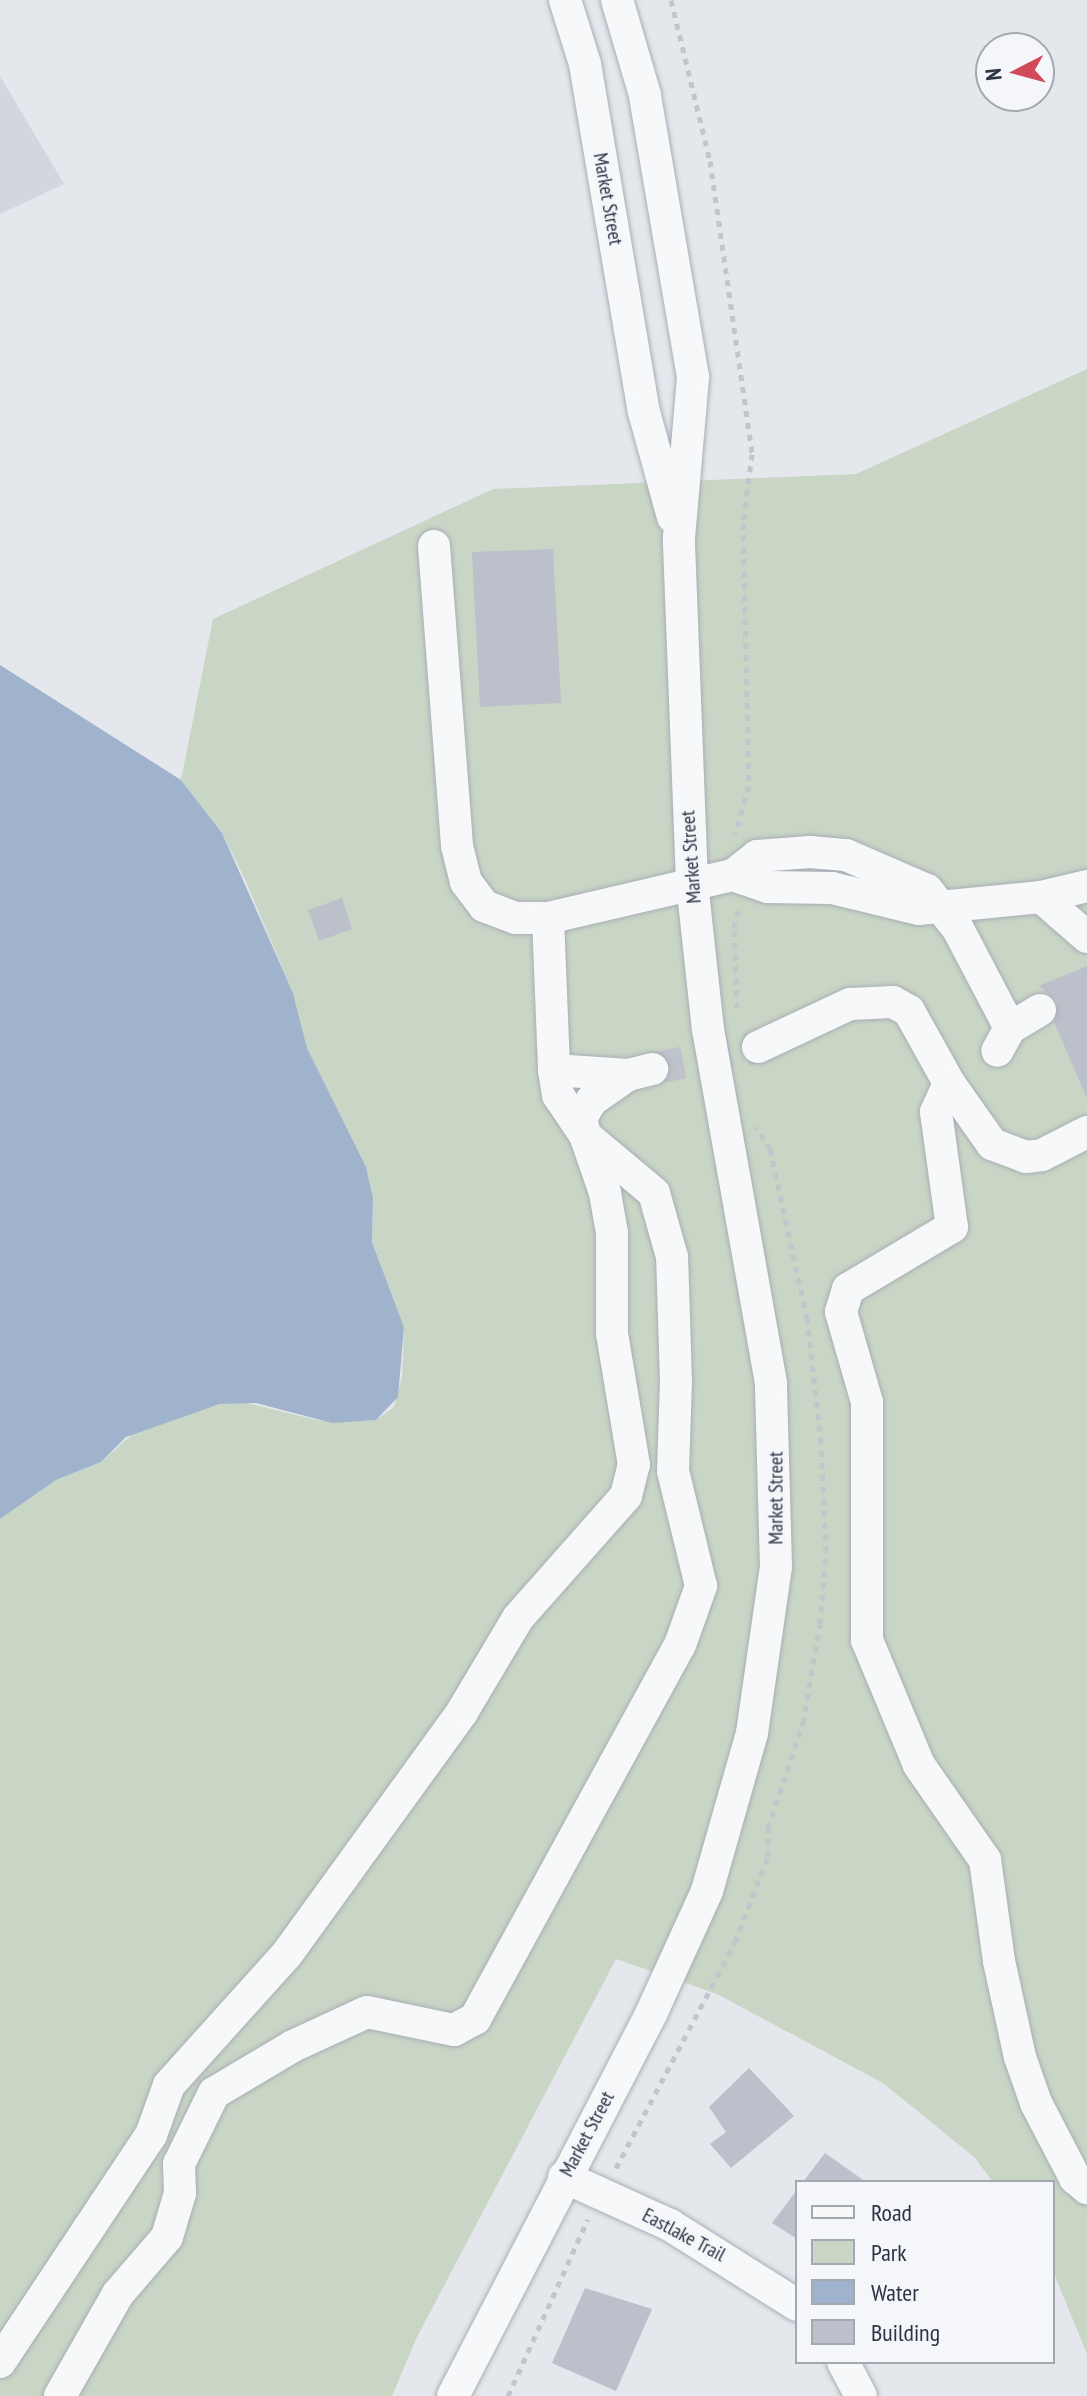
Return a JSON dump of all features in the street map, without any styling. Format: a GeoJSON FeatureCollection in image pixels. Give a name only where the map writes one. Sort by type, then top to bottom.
{"type":"FeatureCollection","features":[{"type":"Feature","properties":{"kind":"street","name":"Market Street"},"geometry":{"type":"LineString","coordinates":[[565,0],[585,64],[644,412],[679,538]]}},
{"type":"Feature","properties":{"kind":"street","name":"Market Street"},"geometry":{"type":"LineString","coordinates":[[453,2396],[651,2014],[707,1891],[752,1733],[773,1617],[777,1508],[771,1383],[708,1030],[692,882],[679,538],[693,377],[645,95],[617,0]]}},
{"type":"Feature","properties":{"kind":"street"},"geometry":{"type":"LineString","coordinates":[[434,546],[457,846],[466,882],[484,906],[516,918],[548,918],[692,882],[733,875],[757,856],[846,855],[927,890],[940,904],[1004,1039],[1040,1010]]}},
{"type":"Feature","properties":{"kind":"street"},"geometry":{"type":"LineString","coordinates":[[940,904],[1041,897],[1087,886]]}},
{"type":"Feature","properties":{"kind":"street"},"geometry":{"type":"LineString","coordinates":[[1041,897],[1087,937]]}},
{"type":"Feature","properties":{"kind":"street"},"geometry":{"type":"LineString","coordinates":[[0,2362],[151,2135],[169,2085],[287,1954],[462,1712],[518,1618],[626,1496],[634,1465],[612,1334],[612,1233],[605,1193],[585,1135],[558,1095],[554,1070],[548,918]]}},
{"type":"Feature","properties":{"kind":"street"},"geometry":{"type":"LineString","coordinates":[[758,1047],[835,1009],[880,999],[909,1011],[949,1083],[992,1144],[1014,1156],[1042,1155],[1087,1132]]}},
{"type":"Feature","properties":{"kind":"street"},"geometry":{"type":"LineString","coordinates":[[60,2396],[118,2294],[167,2237],[180,2193],[179,2164],[214,2093],[293,2046],[367,2012],[454,2030],[475,2019],[680,1645],[701,1586],[673,1471],[676,1382],[672,1257],[654,1193],[585,1135],[584,1110],[640,1072],[554,1070]]}},
{"type":"Feature","properties":{"kind":"street"},"geometry":{"type":"LineString","coordinates":[[949,1083],[936,1112],[952,1227],[848,1289],[841,1312],[867,1402],[867,1640],[919,1765],[985,1860],[999,1961],[1020,2057],[1036,2103],[1075,2178],[1087,2188]]}},
{"type":"Feature","properties":{"kind":"street","name":"Eastlake Trail"},"geometry":{"type":"LineString","coordinates":[[564,2177],[670,2225],[795,2304]]}},
{"type":"Feature","properties":{"kind":"street"},"geometry":{"type":"LineString","coordinates":[[844,2364],[861,2396]]}},
{"type":"Feature","properties":{"kind":"shaded area"},"geometry":{"type":"Polygon","coordinates":[[[0,76],[64,184],[0,214],[0,76]]]}},
{"type":"Feature","properties":{"kind":"green space"},"geometry":{"type":"Polygon","coordinates":[[[1087,369],[1087,2354],[1055,2276],[1055,2180],[991,2180],[974,2157],[883,2083],[717,1994],[616,1959],[417,2337],[392,2396],[0,2396],[0,1519],[56,1480],[101,1462],[135,1432],[221,1404],[243,1402],[321,1421],[376,1420],[394,1407],[402,1377],[404,1327],[372,1241],[373,1198],[366,1168],[307,1048],[293,993],[243,875],[222,833],[181,780],[213,619],[493,489],[856,474],[1087,369]]]}},
{"type":"Feature","properties":{"kind":"water"},"geometry":{"type":"Polygon","coordinates":[[[0,665],[181,780],[222,833],[293,993],[307,1048],[366,1167],[373,1198],[372,1242],[404,1327],[398,1397],[376,1420],[332,1423],[256,1403],[220,1404],[126,1437],[101,1462],[56,1480],[0,1519],[0,665]]]}},
{"type":"Feature","properties":{"kind":"building"},"geometry":{"type":"Polygon","coordinates":[[[553,549],[561,703],[480,707],[472,552],[553,549]]]}},
{"type":"Feature","properties":{"kind":"building"},"geometry":{"type":"Polygon","coordinates":[[[342,898],[352,929],[319,941],[308,910],[342,898]]]}},
{"type":"Feature","properties":{"kind":"building"},"geometry":{"type":"Polygon","coordinates":[[[1087,966],[1087,1098],[1054,1022],[1057,1001],[1039,986],[1087,966]]]}},
{"type":"Feature","properties":{"kind":"building"},"geometry":{"type":"Polygon","coordinates":[[[749,2068],[794,2116],[731,2168],[710,2144],[726,2132],[709,2107],[749,2068]]]}},
{"type":"Feature","properties":{"kind":"building"},"geometry":{"type":"Polygon","coordinates":[[[825,2153],[863,2180],[805,2180],[825,2153]]]}},
{"type":"Feature","properties":{"kind":"building"},"geometry":{"type":"Polygon","coordinates":[[[795,2193],[795,2238],[772,2223],[795,2193]]]}},
{"type":"Feature","properties":{"kind":"building"},"geometry":{"type":"Polygon","coordinates":[[[585,2288],[652,2309],[616,2391],[552,2363],[585,2288]]]}},
{"type":"Feature","properties":{"kind":"tunnel"},"geometry":{"type":"LineString","coordinates":[[652,1069],[758,1047]]}}]}
